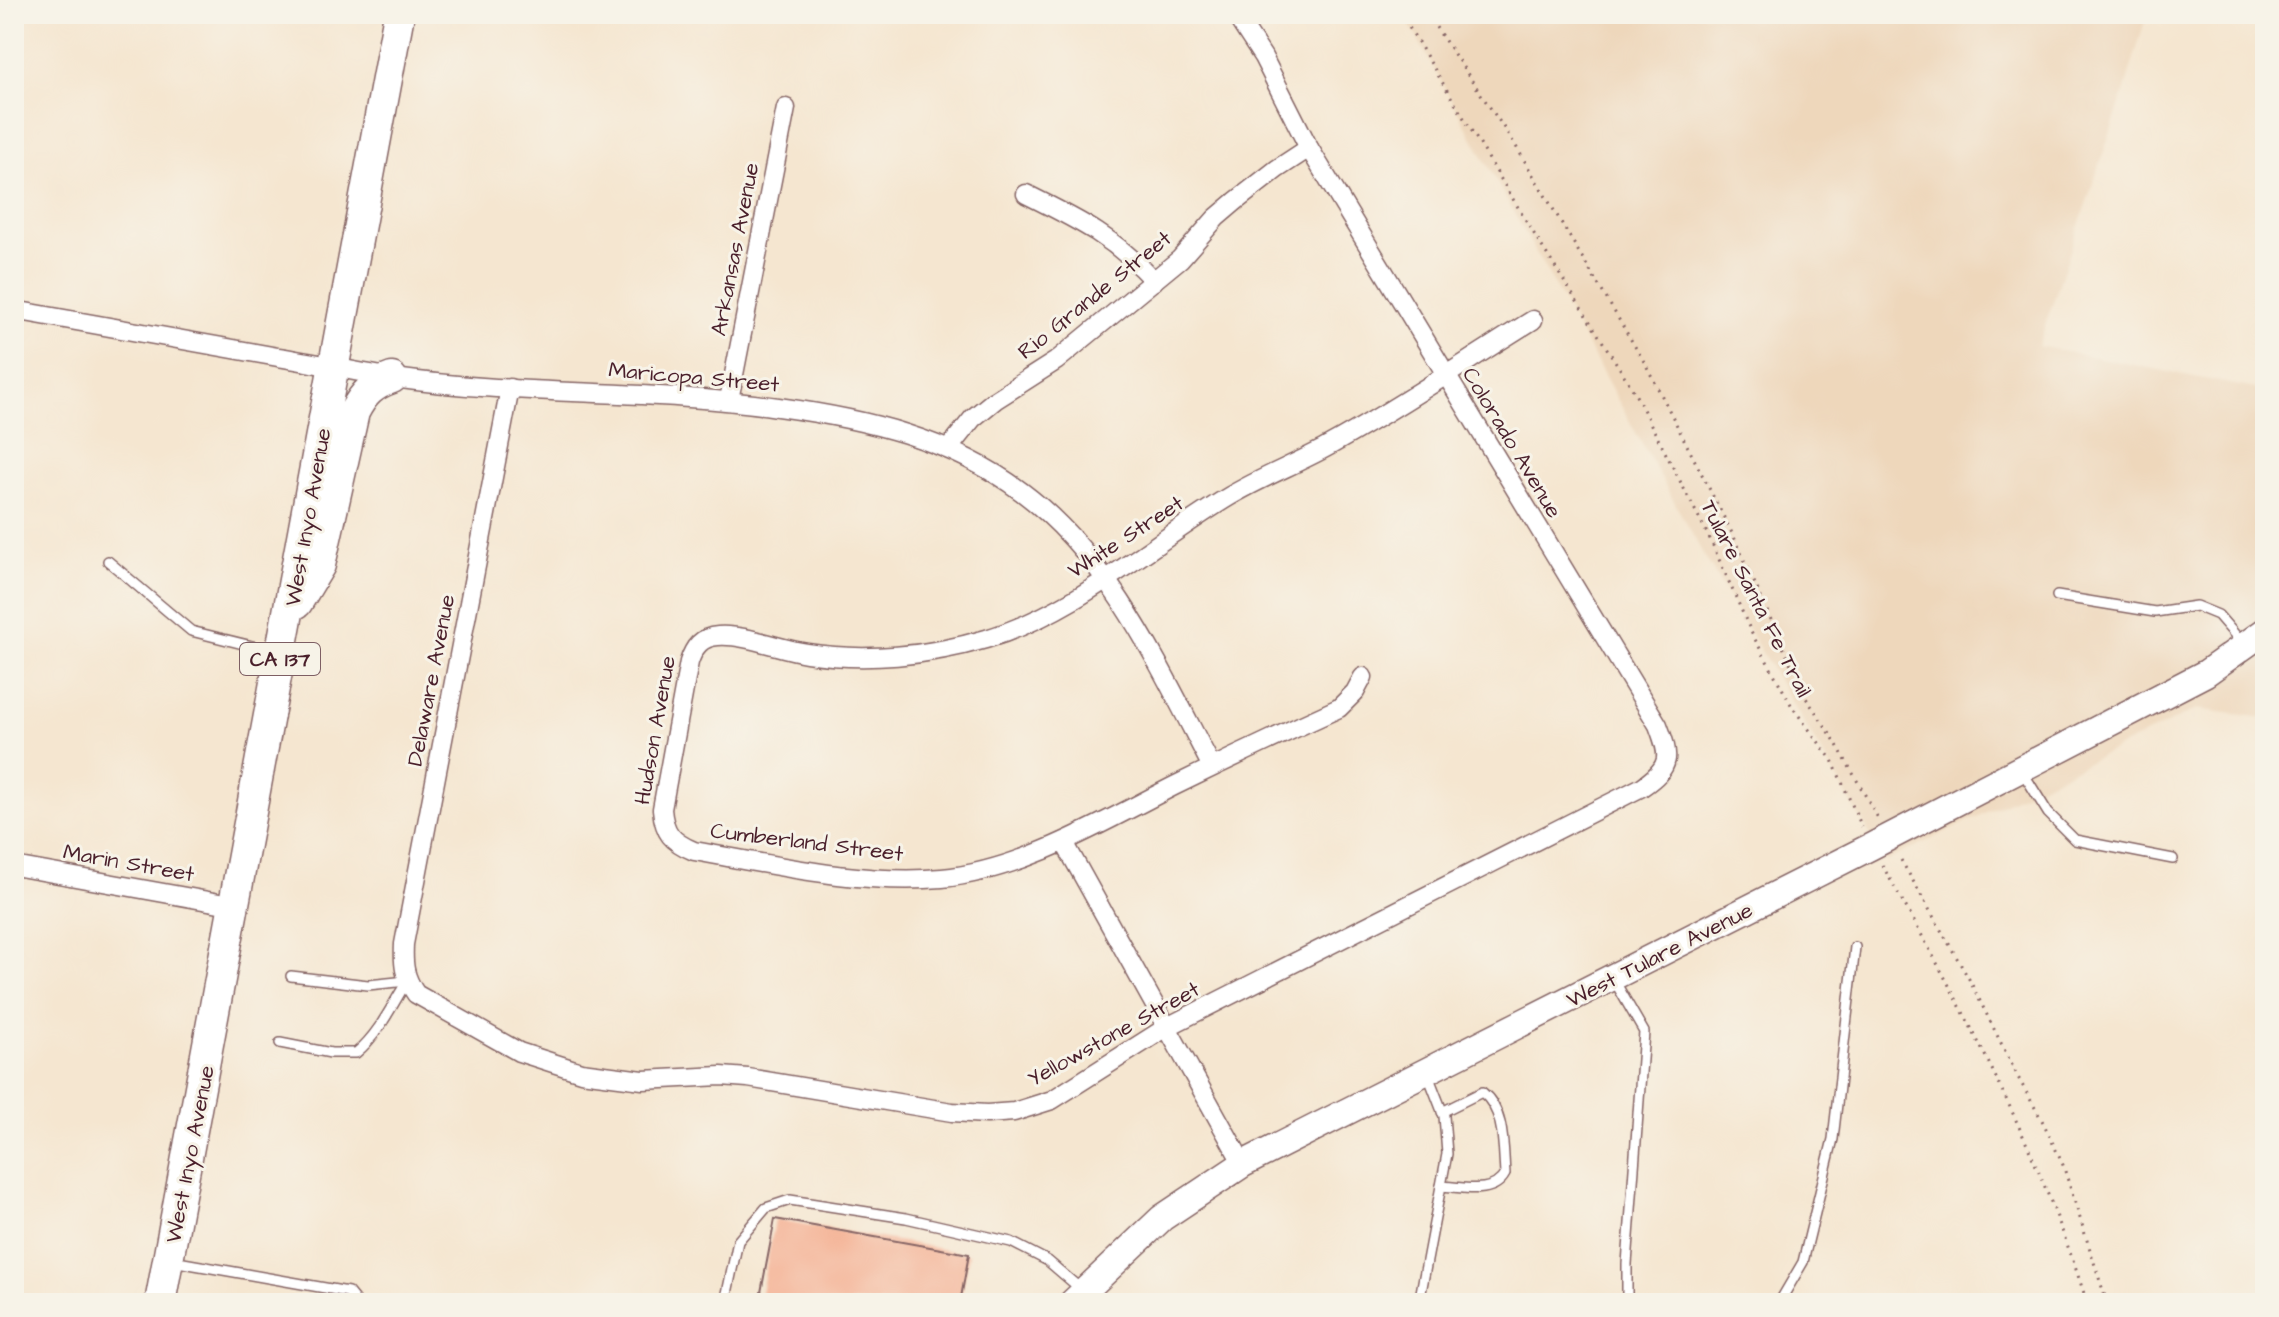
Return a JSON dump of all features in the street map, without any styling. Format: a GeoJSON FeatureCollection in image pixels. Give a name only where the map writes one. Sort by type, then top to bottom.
{"type":"FeatureCollection","features":[{"type":"Feature","properties":{"kind":"main road","name":"West Inyo Avenue"},"geometry":{"type":"LineString","coordinates":[[160,1303],[399,14]]}},
{"type":"Feature","properties":{"kind":"main road"},"geometry":{"type":"LineString","coordinates":[[288,618],[320,565],[354,412],[364,393],[375,384],[392,378]]}},
{"type":"Feature","properties":{"kind":"main road","name":"West Tulare Avenue"},"geometry":{"type":"LineString","coordinates":[[1077,1297],[1162,1218],[1243,1164],[1872,846],[2206,673],[2255,639]]}},
{"type":"Feature","properties":{"kind":"street","name":"Colorado Avenue"},"geometry":{"type":"LineString","coordinates":[[1235,14],[1263,57],[1309,148],[1444,375],[1658,725],[1667,749],[1667,763]]}},
{"type":"Feature","properties":{"kind":"street","name":"Arkansas Avenue"},"geometry":{"type":"LineString","coordinates":[[729,400],[786,108]]}},
{"type":"Feature","properties":{"kind":"street","name":"Rio Grande Street"},"geometry":{"type":"LineString","coordinates":[[949,448],[973,418],[1056,361],[1154,281],[1236,201],[1309,148]]}},
{"type":"Feature","properties":{"kind":"street"},"geometry":{"type":"LineString","coordinates":[[1026,194],[1095,229],[1120,247],[1154,281]]}},
{"type":"Feature","properties":{"kind":"street","name":"Maricopa Street"},"geometry":{"type":"LineString","coordinates":[[14,310],[392,378],[729,400],[856,419],[949,448],[1024,493],[1068,535],[1104,579],[1138,632],[1212,767]]}},
{"type":"Feature","properties":{"kind":"street","name":"White Street"},"geometry":{"type":"LineString","coordinates":[[704,638],[739,638],[771,647],[838,657],[913,654],[984,640],[1023,627],[1055,612],[1230,496],[1327,447],[1533,320]]}},
{"type":"Feature","properties":{"kind":"street","name":"Delaware Avenue"},"geometry":{"type":"LineString","coordinates":[[407,981],[403,965],[404,944],[510,388]]}},
{"type":"Feature","properties":{"kind":"street","name":"Hudson Avenue"},"geometry":{"type":"LineString","coordinates":[[667,834],[662,809],[689,662],[694,648],[704,638]]}},
{"type":"Feature","properties":{"kind":"street","name":"Cumberland Street"},"geometry":{"type":"LineString","coordinates":[[667,834],[675,843],[694,851],[851,876],[944,878],[986,869],[1064,842],[1212,767],[1339,708],[1355,692],[1363,677]]}},
{"type":"Feature","properties":{"kind":"street","name":"Yellowstone Street"},"geometry":{"type":"LineString","coordinates":[[407,981],[416,994],[431,1004],[519,1052],[581,1072],[643,1080],[721,1076],[748,1078],[952,1112],[1014,1112],[1052,1100],[1167,1027],[1642,787],[1659,775],[1667,763]]}},
{"type":"Feature","properties":{"kind":"street"},"geometry":{"type":"LineString","coordinates":[[1064,842],[1243,1164]]}},
{"type":"Feature","properties":{"kind":"street","name":"Marin Street"},"geometry":{"type":"LineString","coordinates":[[14,866],[236,906]]}},
{"type":"Feature","properties":{"kind":"lane"},"geometry":{"type":"LineString","coordinates":[[108,561],[191,631],[281,654]]}},
{"type":"Feature","properties":{"kind":"lane"},"geometry":{"type":"LineString","coordinates":[[2057,596],[2155,612],[2196,606],[2218,615],[2255,639]]}},
{"type":"Feature","properties":{"kind":"lane"},"geometry":{"type":"LineString","coordinates":[[2020,769],[2048,813],[2075,840],[2173,859]]}},
{"type":"Feature","properties":{"kind":"lane"},"geometry":{"type":"LineString","coordinates":[[1779,1303],[1803,1262],[1833,1139],[1855,947]]}},
{"type":"Feature","properties":{"kind":"lane"},"geometry":{"type":"LineString","coordinates":[[291,976],[368,985],[407,981]]}},
{"type":"Feature","properties":{"kind":"lane"},"geometry":{"type":"LineString","coordinates":[[1612,977],[1644,1032],[1627,1264],[1627,1303]]}},
{"type":"Feature","properties":{"kind":"lane"},"geometry":{"type":"LineString","coordinates":[[280,1043],[331,1053],[356,1053],[387,1015],[407,981]]}},
{"type":"Feature","properties":{"kind":"lane"},"geometry":{"type":"LineString","coordinates":[[1419,1303],[1447,1154],[1442,1112],[1427,1071]]}},
{"type":"Feature","properties":{"kind":"lane"},"geometry":{"type":"LineString","coordinates":[[1441,1186],[1488,1189],[1502,1180],[1505,1174],[1502,1129],[1492,1100],[1482,1092],[1442,1112]]}},
{"type":"Feature","properties":{"kind":"lane"},"geometry":{"type":"LineString","coordinates":[[725,1303],[738,1241],[766,1208],[790,1200],[906,1218],[1011,1242],[1048,1261],[1077,1297]]}},
{"type":"Feature","properties":{"kind":"lane"},"geometry":{"type":"LineString","coordinates":[[169,1260],[348,1292],[357,1303]]}},
{"type":"Feature","properties":{"kind":"path","name":"Tulare Santa Fe Trail"},"geometry":{"type":"LineString","coordinates":[[1401,14],[1539,242],[1631,386],[1710,539],[1752,634],[1793,708],[1832,760],[1872,846],[1945,977],[2010,1110],[2045,1189],[2087,1303]]}},
{"type":"Feature","properties":{"kind":"path","name":"Tulare Santa Fe Trail"},"geometry":{"type":"LineString","coordinates":[[1427,14],[1514,143],[1646,365],[1734,537],[1806,698],[1832,736],[1878,818]]}},
{"type":"Feature","properties":{"kind":"path"},"geometry":{"type":"LineString","coordinates":[[1901,860],[1969,979],[2063,1165],[2107,1303]]}},
{"type":"Feature","properties":{"kind":"shaded area"},"geometry":{"type":"Polygon","coordinates":[[[1404,14],[2130,14],[2146,17],[2125,89],[2038,346],[2265,391],[2265,718],[2197,709],[1886,861],[1701,550],[1404,14]]]}},
{"type":"Feature","properties":{"kind":"building"},"geometry":{"type":"Polygon","coordinates":[[[775,1219],[969,1254],[960,1303],[759,1303],[775,1219]]]}}]}
